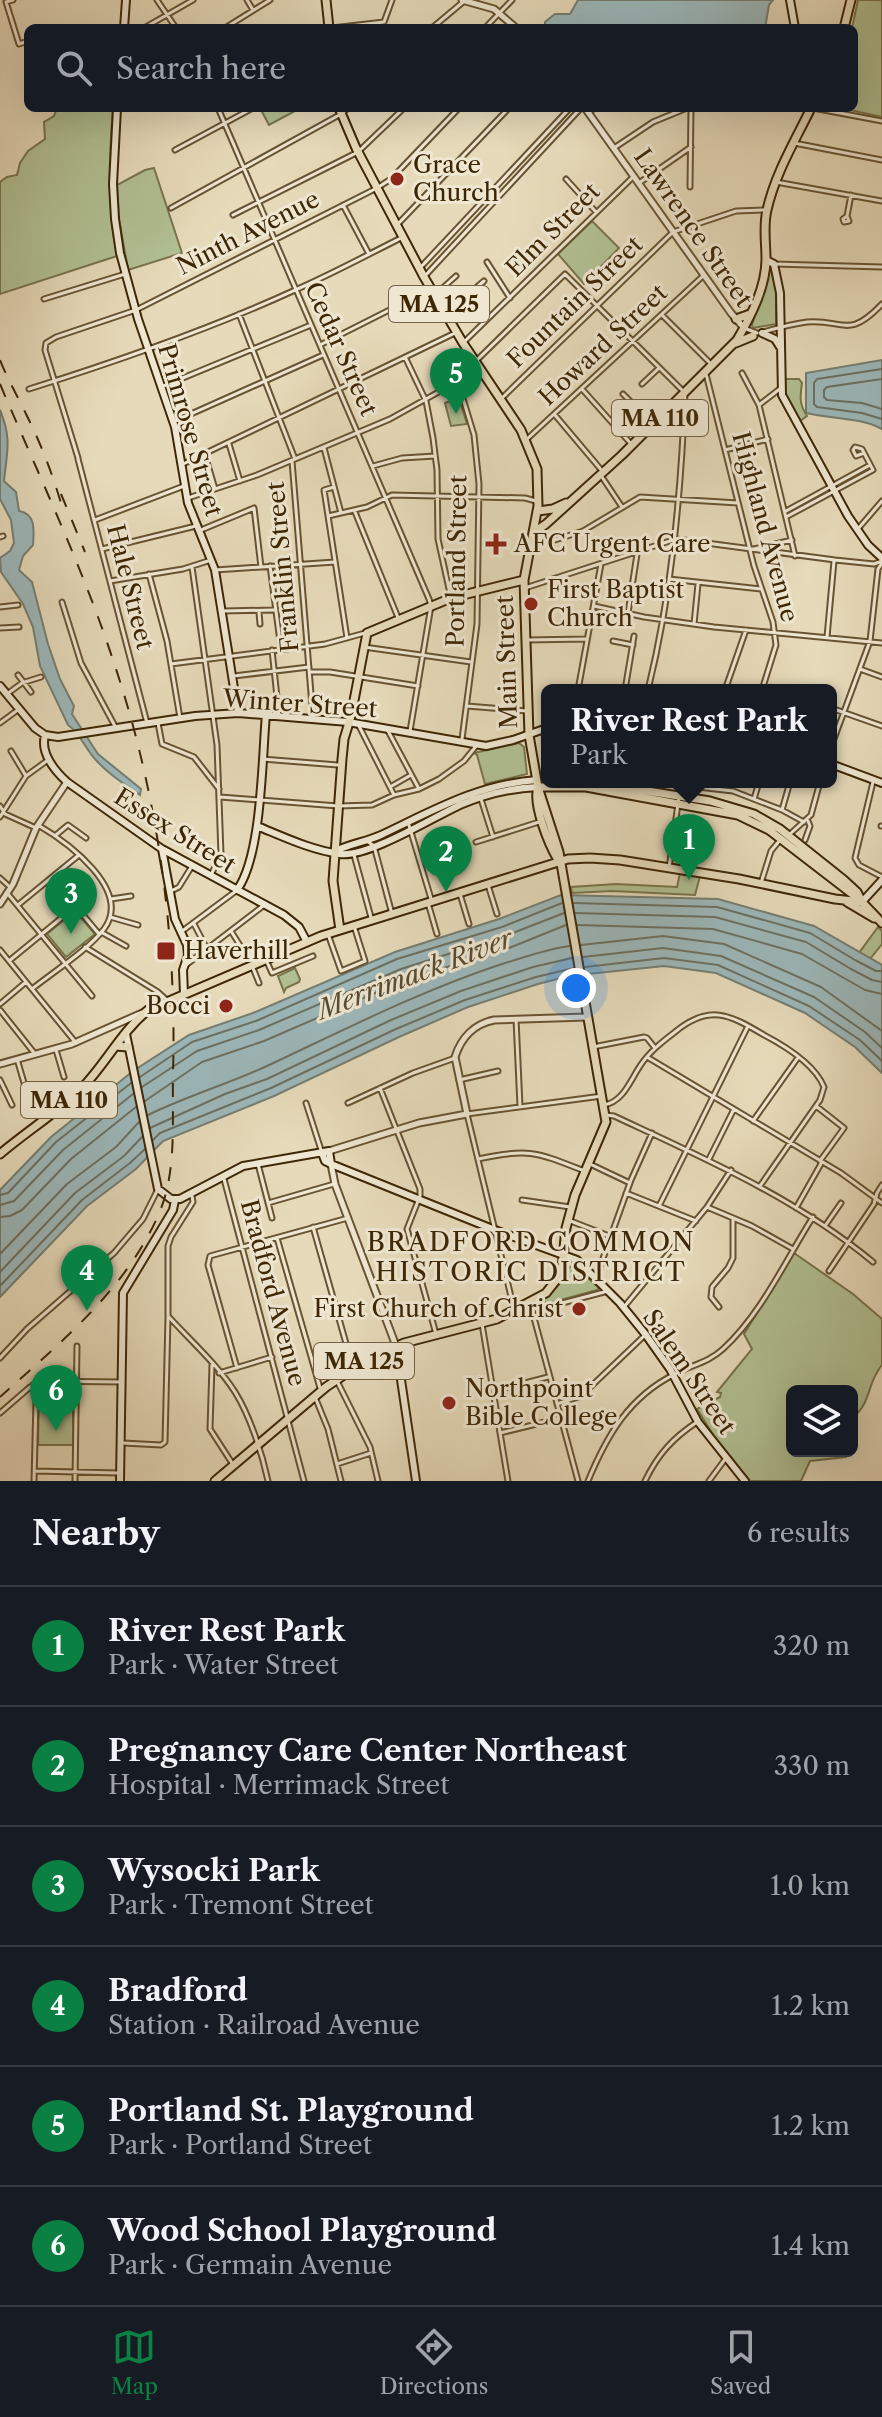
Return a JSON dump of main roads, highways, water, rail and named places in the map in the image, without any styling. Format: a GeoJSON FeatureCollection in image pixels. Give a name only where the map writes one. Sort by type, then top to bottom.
{"type":"FeatureCollection","features":[{"type":"Feature","properties":{"kind":"main road"},"geometry":{"type":"LineString","coordinates":[[124,24],[126,0]]}},
{"type":"Feature","properties":{"kind":"main road"},"geometry":{"type":"LineString","coordinates":[[326,0],[329,24]]}},
{"type":"Feature","properties":{"kind":"main road"},"geometry":{"type":"LineString","coordinates":[[790,0],[794,24]]}},
{"type":"Feature","properties":{"kind":"main road"},"geometry":{"type":"LineString","coordinates":[[845,24],[851,0]]}},
{"type":"Feature","properties":{"kind":"main road","name":"Primrose Street"},"geometry":{"type":"LineString","coordinates":[[117,112],[113,197],[118,240],[136,310],[173,422],[187,498],[215,570],[238,713]]}},
{"type":"Feature","properties":{"kind":"main road","name":"Main Street"},"geometry":{"type":"LineString","coordinates":[[344,112],[358,152],[424,277],[526,440],[536,466],[539,498],[524,584],[529,735],[537,784],[560,862]]}},
{"type":"Feature","properties":{"kind":"main road","name":"MA 110"},"geometry":{"type":"LineString","coordinates":[[532,539],[555,512],[602,474],[685,393],[734,343],[744,328],[770,262],[767,210],[776,182],[808,112]]}},
{"type":"Feature","properties":{"kind":"main road"},"geometry":{"type":"LineString","coordinates":[[770,262],[780,285],[781,388],[784,400],[857,530],[882,561]]}},
{"type":"Feature","properties":{"kind":"main road"},"geometry":{"type":"LineString","coordinates":[[736,319],[751,313]]}},
{"type":"Feature","properties":{"kind":"main road"},"geometry":{"type":"LineString","coordinates":[[734,343],[757,334],[775,339],[780,347]]}},
{"type":"Feature","properties":{"kind":"main road"},"geometry":{"type":"LineString","coordinates":[[539,498],[555,512]]}},
{"type":"Feature","properties":{"kind":"main road"},"geometry":{"type":"LineString","coordinates":[[537,515],[555,512]]}},
{"type":"Feature","properties":{"kind":"main road"},"geometry":{"type":"LineString","coordinates":[[524,584],[451,598],[367,633],[344,739],[334,852],[333,886],[337,906],[347,928],[575,858],[669,868],[862,902]]}},
{"type":"Feature","properties":{"kind":"main road"},"geometry":{"type":"LineString","coordinates":[[0,686],[35,728],[45,735]]}},
{"type":"Feature","properties":{"kind":"main road","name":"Winter Street"},"geometry":{"type":"LineString","coordinates":[[45,735],[77,735],[180,718],[238,713],[348,722],[477,745],[495,745],[541,730]]}},
{"type":"Feature","properties":{"kind":"main road"},"geometry":{"type":"LineString","coordinates":[[237,890],[243,880],[257,826],[266,714]]}},
{"type":"Feature","properties":{"kind":"main road","name":"Essex Street"},"geometry":{"type":"LineString","coordinates":[[45,735],[44,749],[67,782],[162,849],[290,919],[299,927],[307,942]]}},
{"type":"Feature","properties":{"kind":"main road"},"geometry":{"type":"LineString","coordinates":[[837,766],[882,783]]}},
{"type":"Feature","properties":{"kind":"main road"},"geometry":{"type":"LineString","coordinates":[[334,852],[459,806],[479,794],[541,782]]}},
{"type":"Feature","properties":{"kind":"main road"},"geometry":{"type":"LineString","coordinates":[[537,784],[541,784]]}},
{"type":"Feature","properties":{"kind":"main road","name":"Main Street"},"geometry":{"type":"LineString","coordinates":[[537,784],[535,795],[542,821],[560,862]]}},
{"type":"Feature","properties":{"kind":"main road"},"geometry":{"type":"LineString","coordinates":[[620,788],[738,815],[785,838],[862,902],[882,924]]}},
{"type":"Feature","properties":{"kind":"main road"},"geometry":{"type":"LineString","coordinates":[[257,826],[316,849],[341,854],[374,846],[410,825]]}},
{"type":"Feature","properties":{"kind":"main road"},"geometry":{"type":"LineString","coordinates":[[162,849],[174,917],[188,950],[183,967],[183,995]]}},
{"type":"Feature","properties":{"kind":"main road","name":"MA 125"},"geometry":{"type":"LineString","coordinates":[[215,1481],[318,1394],[375,1354],[482,1324],[514,1311],[534,1301],[557,1279],[562,1268],[571,1207],[605,1127],[606,1115],[560,862]]}},
{"type":"Feature","properties":{"kind":"main road"},"geometry":{"type":"LineString","coordinates":[[862,902],[882,879]]}},
{"type":"Feature","properties":{"kind":"main road"},"geometry":{"type":"LineString","coordinates":[[841,899],[882,924]]}},
{"type":"Feature","properties":{"kind":"main road","name":"MA 110"},"geometry":{"type":"LineString","coordinates":[[0,1154],[69,1100],[148,1010],[265,959],[347,928]]}},
{"type":"Feature","properties":{"kind":"main road"},"geometry":{"type":"LineString","coordinates":[[119,1477],[123,1293],[173,1210],[175,1200],[158,1187],[126,1034]]}},
{"type":"Feature","properties":{"kind":"main road"},"geometry":{"type":"LineString","coordinates":[[116,1046],[128,1047]]}},
{"type":"Feature","properties":{"kind":"main road","name":"Salem Street"},"geometry":{"type":"LineString","coordinates":[[175,1200],[238,1168],[325,1152],[325,1161],[331,1164],[577,1260],[624,1307],[646,1335],[673,1375],[698,1422],[745,1481]]}},
{"type":"Feature","properties":{"kind":"main road"},"geometry":{"type":"LineString","coordinates":[[396,1346],[416,1481]]}},
{"type":"Feature","properties":{"kind":"water"},"geometry":{"type":"Polygon","coordinates":[[[578,0],[773,0],[766,24],[545,24],[555,14],[570,14],[578,0]]]}},
{"type":"Feature","properties":{"kind":"water"},"geometry":{"type":"Polygon","coordinates":[[[882,360],[882,429],[854,420],[806,413],[806,373],[882,360]]]}},
{"type":"Feature","properties":{"kind":"water"},"geometry":{"type":"Polygon","coordinates":[[[0,410],[7,437],[4,481],[16,492],[19,511],[28,515],[33,528],[33,545],[23,556],[19,570],[32,582],[48,644],[60,679],[74,706],[72,714],[98,754],[141,789],[140,795],[100,764],[68,725],[40,666],[33,627],[23,604],[1,572],[0,558],[10,551],[14,543],[11,520],[0,499],[0,410]]]}},
{"type":"Feature","properties":{"kind":"water","name":"Merrimack River"},"geometry":{"type":"Polygon","coordinates":[[[561,895],[718,899],[814,926],[882,965],[882,1073],[855,1047],[805,1013],[716,973],[664,966],[569,976],[468,1007],[274,1096],[163,1141],[136,1169],[87,1206],[0,1297],[0,1190],[51,1137],[133,1071],[189,1035],[253,1013],[395,952],[499,919],[561,895]]]}},
{"type":"Feature","properties":{"kind":"railway"},"geometry":{"type":"LineString","coordinates":[[0,360],[42,448],[61,503]]}},
{"type":"Feature","properties":{"kind":"railway"},"geometry":{"type":"LineString","coordinates":[[0,384],[89,592],[129,713],[162,866],[172,970],[173,1022],[171,1161],[160,1211],[130,1265],[111,1289],[69,1335],[0,1397]]}},
{"type":"Feature","properties":{"kind":"railway"},"geometry":{"type":"LineString","coordinates":[[61,494],[85,552]]}},
{"type":"Feature","properties":{"kind":"place","name":"Grace Church"},"geometry":{"type":"Point","coordinates":[397,179]}},
{"type":"Feature","properties":{"kind":"place","name":"Portland St. Playground"},"geometry":{"type":"Point","coordinates":[456,414]}},
{"type":"Feature","properties":{"kind":"place","name":"AFC Urgent Care"},"geometry":{"type":"Point","coordinates":[496,544]}},
{"type":"Feature","properties":{"kind":"place","name":"First Baptist Church"},"geometry":{"type":"Point","coordinates":[531,604]}},
{"type":"Feature","properties":{"kind":"place","name":"River Rest Park"},"geometry":{"type":"Point","coordinates":[689,880]}},
{"type":"Feature","properties":{"kind":"place","name":"Pregnancy Care Center Northeast"},"geometry":{"type":"Point","coordinates":[446,892]}},
{"type":"Feature","properties":{"kind":"place","name":"Wysocki Park"},"geometry":{"type":"Point","coordinates":[71,934]}},
{"type":"Feature","properties":{"kind":"place","name":"Haverhill"},"geometry":{"type":"Point","coordinates":[166,951]}},
{"type":"Feature","properties":{"kind":"place","name":"Bocci"},"geometry":{"type":"Point","coordinates":[226,1006]}},
{"type":"Feature","properties":{"kind":"place","name":"First Church of Christ"},"geometry":{"type":"Point","coordinates":[579,1309]}},
{"type":"Feature","properties":{"kind":"place","name":"Bradford"},"geometry":{"type":"Point","coordinates":[87,1311]}},
{"type":"Feature","properties":{"kind":"place","name":"Northpoint Bible College"},"geometry":{"type":"Point","coordinates":[449,1403]}},
{"type":"Feature","properties":{"kind":"place","name":"Wood School Playground"},"geometry":{"type":"Point","coordinates":[56,1431]}},
{"type":"Feature","properties":{"kind":"district","name":"BRADFORD COMMON HISTORIC DISTRICT"},"geometry":{"type":"Point","coordinates":[531,1257]}}]}
